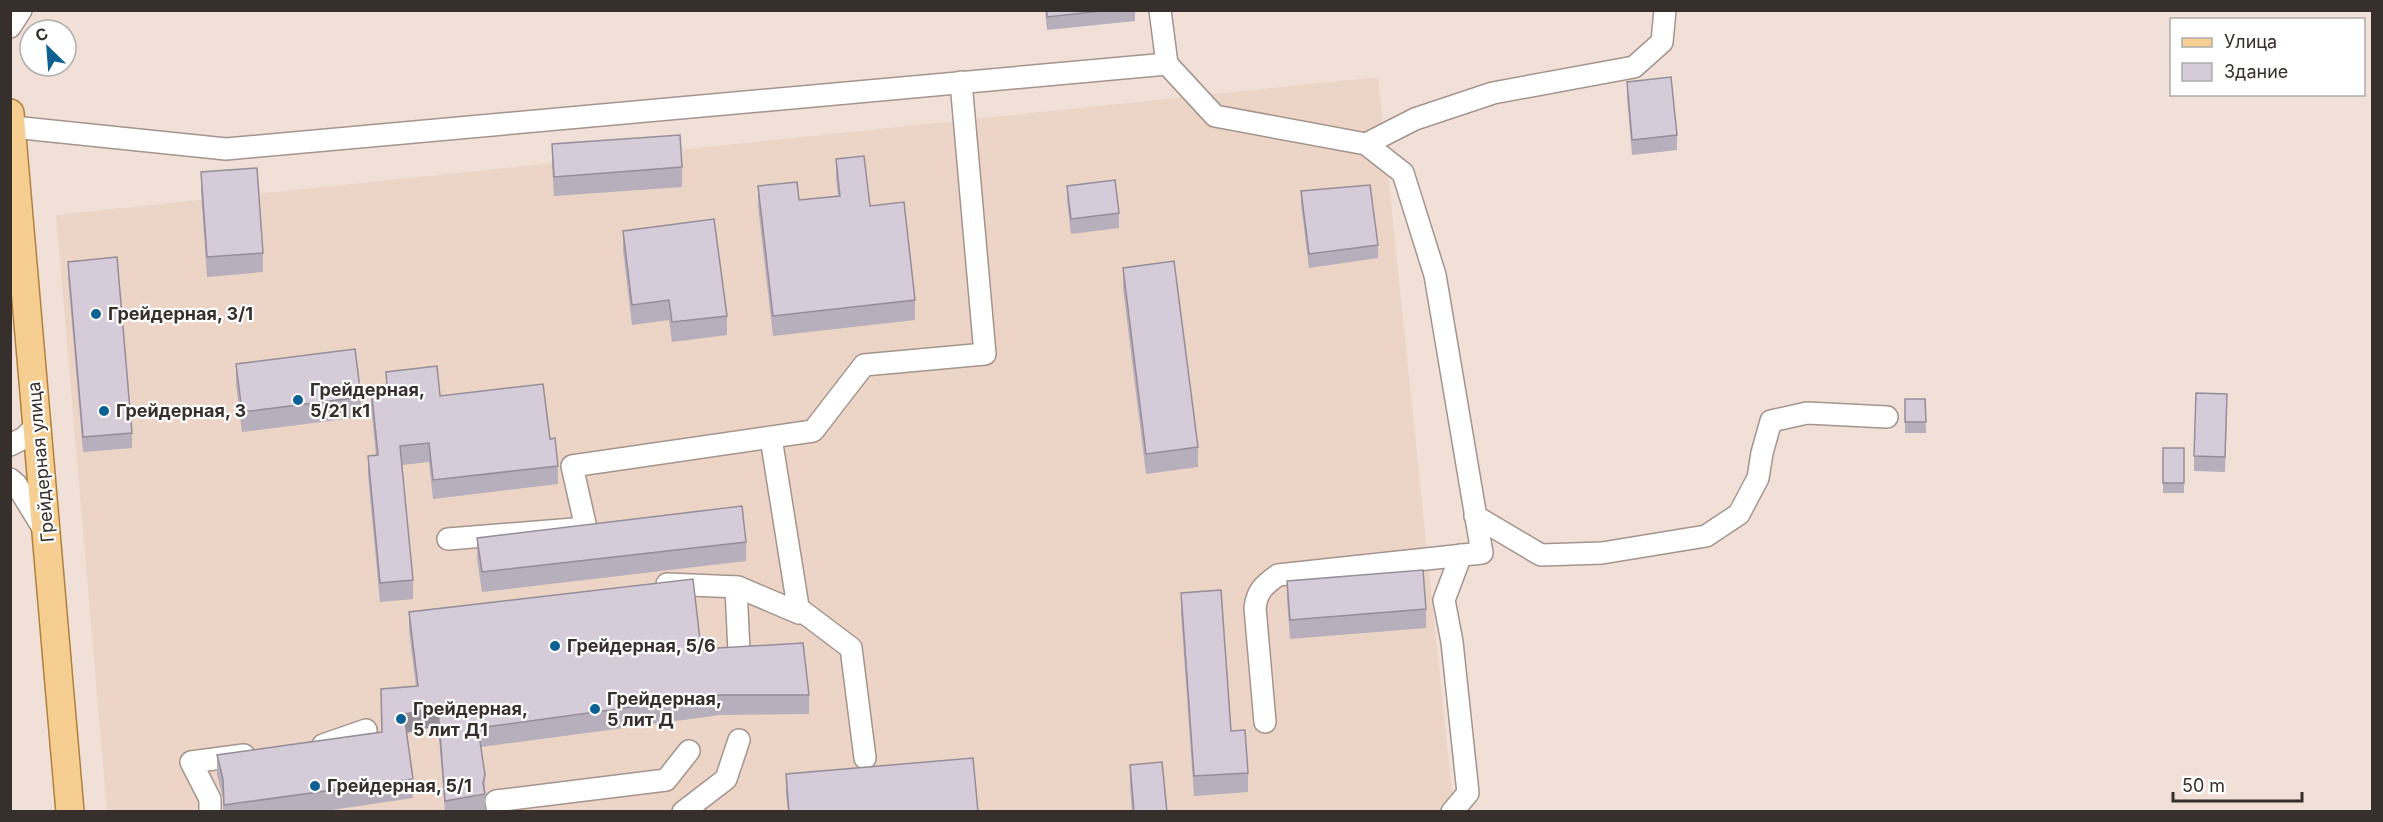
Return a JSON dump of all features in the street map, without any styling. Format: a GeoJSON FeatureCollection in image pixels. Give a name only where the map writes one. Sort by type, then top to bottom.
{"type":"FeatureCollection","features":[{"type":"Feature","properties":{"kind":"main road","name":"Грейдерная улица"},"geometry":{"type":"LineString","coordinates":[[11,120],[70,812]]}},
{"type":"Feature","properties":{"kind":"street"},"geometry":{"type":"LineString","coordinates":[[10,27],[21,10]]}},
{"type":"Feature","properties":{"kind":"street"},"geometry":{"type":"LineString","coordinates":[[1160,10],[1167,64],[1215,116],[1366,144],[1403,172],[1435,275],[1482,553],[1278,575],[1262,586],[1256,598],[1255,608],[1265,722]]}},
{"type":"Feature","properties":{"kind":"street"},"geometry":{"type":"LineString","coordinates":[[1366,144],[1415,118],[1493,93],[1634,67],[1662,42],[1665,10]]}},
{"type":"Feature","properties":{"kind":"street"},"geometry":{"type":"LineString","coordinates":[[11,120],[226,149],[1167,64]]}},
{"type":"Feature","properties":{"kind":"street"},"geometry":{"type":"LineString","coordinates":[[448,539],[586,528],[572,466],[813,431],[864,365],[986,354],[961,82]]}},
{"type":"Feature","properties":{"kind":"street"},"geometry":{"type":"LineString","coordinates":[[1475,516],[1541,555],[1602,553],[1706,536],[1739,514],[1758,478],[1771,422],[1807,414],[1887,417]]}},
{"type":"Feature","properties":{"kind":"street"},"geometry":{"type":"LineString","coordinates":[[10,445],[24,438],[38,424]]}},
{"type":"Feature","properties":{"kind":"street"},"geometry":{"type":"LineString","coordinates":[[648,585],[660,583],[736,587],[799,613],[771,438]]}},
{"type":"Feature","properties":{"kind":"street"},"geometry":{"type":"LineString","coordinates":[[10,479],[16,484],[48,535]]}},
{"type":"Feature","properties":{"kind":"street"},"geometry":{"type":"LineString","coordinates":[[1452,812],[1467,793],[1452,642],[1444,600],[1461,555]]}},
{"type":"Feature","properties":{"kind":"street"},"geometry":{"type":"LineString","coordinates":[[736,587],[739,652]]}},
{"type":"Feature","properties":{"kind":"street"},"geometry":{"type":"LineString","coordinates":[[798,608],[851,648],[865,758]]}},
{"type":"Feature","properties":{"kind":"street"},"geometry":{"type":"LineString","coordinates":[[307,747],[329,745],[366,730]]}},
{"type":"Feature","properties":{"kind":"street"},"geometry":{"type":"LineString","coordinates":[[683,812],[726,779],[738,740]]}},
{"type":"Feature","properties":{"kind":"street"},"geometry":{"type":"LineString","coordinates":[[498,812],[496,801],[666,780],[688,751]]}},
{"type":"Feature","properties":{"kind":"street"},"geometry":{"type":"LineString","coordinates":[[210,812],[210,799],[191,762],[263,752]]}},
{"type":"Feature","properties":{"kind":"shaded area"},"geometry":{"type":"Polygon","coordinates":[[[1378,77],[1454,811],[107,811],[56,215],[1378,77]]]}},
{"type":"Feature","properties":{"kind":"building"},"geometry":{"type":"Polygon","coordinates":[[[1047,10],[1110,10],[1047,17],[1047,10]]]}},
{"type":"Feature","properties":{"kind":"building"},"geometry":{"type":"Polygon","coordinates":[[[1671,77],[1677,135],[1632,140],[1627,82],[1671,77]]]}},
{"type":"Feature","properties":{"kind":"building"},"geometry":{"type":"Polygon","coordinates":[[[680,135],[682,167],[554,177],[552,144],[680,135]]]}},
{"type":"Feature","properties":{"kind":"building"},"geometry":{"type":"Polygon","coordinates":[[[864,156],[870,206],[904,202],[915,300],[773,316],[758,186],[797,182],[799,200],[840,196],[836,159],[864,156]]]}},
{"type":"Feature","properties":{"kind":"building"},"geometry":{"type":"Polygon","coordinates":[[[257,168],[263,253],[207,257],[201,172],[257,168]]]}},
{"type":"Feature","properties":{"kind":"building"},"geometry":{"type":"Polygon","coordinates":[[[1115,180],[1119,213],[1071,219],[1067,186],[1115,180]]]}},
{"type":"Feature","properties":{"kind":"building"},"geometry":{"type":"Polygon","coordinates":[[[1370,185],[1378,245],[1309,254],[1301,191],[1370,185]]]}},
{"type":"Feature","properties":{"kind":"building"},"geometry":{"type":"Polygon","coordinates":[[[714,219],[727,316],[672,322],[669,300],[632,305],[623,231],[714,219]]]}},
{"type":"Feature","properties":{"kind":"building"},"geometry":{"type":"Polygon","coordinates":[[[117,257],[132,433],[83,437],[68,262],[117,257]]]}},
{"type":"Feature","properties":{"kind":"building"},"geometry":{"type":"Polygon","coordinates":[[[1174,261],[1198,447],[1146,454],[1123,268],[1174,261]]]}},
{"type":"Feature","properties":{"kind":"building"},"geometry":{"type":"Polygon","coordinates":[[[355,349],[361,397],[242,412],[236,364],[355,349]]]}},
{"type":"Feature","properties":{"kind":"building"},"geometry":{"type":"Polygon","coordinates":[[[437,366],[440,396],[543,384],[550,439],[555,438],[558,466],[433,480],[429,443],[400,446],[413,580],[380,583],[368,456],[378,455],[371,387],[387,386],[386,372],[437,366]]]}},
{"type":"Feature","properties":{"kind":"building"},"geometry":{"type":"Polygon","coordinates":[[[2196,393],[2227,394],[2225,457],[2194,456],[2196,393]]]}},
{"type":"Feature","properties":{"kind":"building"},"geometry":{"type":"Polygon","coordinates":[[[1905,399],[1925,399],[1926,422],[1905,422],[1905,399]]]}},
{"type":"Feature","properties":{"kind":"building"},"geometry":{"type":"Polygon","coordinates":[[[2163,448],[2184,448],[2184,483],[2163,483],[2163,448]]]}},
{"type":"Feature","properties":{"kind":"building"},"geometry":{"type":"Polygon","coordinates":[[[742,506],[746,542],[482,572],[477,538],[742,506]]]}},
{"type":"Feature","properties":{"kind":"building"},"geometry":{"type":"Polygon","coordinates":[[[1423,570],[1426,609],[1290,620],[1287,581],[1423,570]]]}},
{"type":"Feature","properties":{"kind":"building"},"geometry":{"type":"Polygon","coordinates":[[[693,579],[701,649],[803,643],[809,695],[720,695],[478,728],[485,775],[483,783],[485,794],[445,801],[438,707],[404,714],[413,779],[224,805],[223,779],[217,755],[382,732],[381,689],[418,686],[409,612],[693,579]]]}},
{"type":"Feature","properties":{"kind":"building"},"geometry":{"type":"Polygon","coordinates":[[[1221,590],[1231,731],[1245,730],[1248,773],[1194,776],[1181,593],[1221,590]]]}},
{"type":"Feature","properties":{"kind":"building"},"geometry":{"type":"Polygon","coordinates":[[[973,758],[978,812],[789,812],[786,774],[973,758]]]}},
{"type":"Feature","properties":{"kind":"building"},"geometry":{"type":"Polygon","coordinates":[[[1162,762],[1167,812],[1134,812],[1130,765],[1162,762]]]}},
{"type":"Feature","properties":{"kind":"place","name":"Грейдерная, 3/1"},"geometry":{"type":"Point","coordinates":[96,314]}},
{"type":"Feature","properties":{"kind":"place","name":"Грейдерная, 5/21 к1"},"geometry":{"type":"Point","coordinates":[298,400]}},
{"type":"Feature","properties":{"kind":"place","name":"Грейдерная, 3"},"geometry":{"type":"Point","coordinates":[104,411]}},
{"type":"Feature","properties":{"kind":"place","name":"Грейдерная, 5/6"},"geometry":{"type":"Point","coordinates":[555,646]}},
{"type":"Feature","properties":{"kind":"place","name":"Грейдерная, 5 лит Д"},"geometry":{"type":"Point","coordinates":[595,709]}},
{"type":"Feature","properties":{"kind":"place","name":"Грейдерная, 5 лит Д1"},"geometry":{"type":"Point","coordinates":[401,719]}},
{"type":"Feature","properties":{"kind":"place","name":"Грейдерная, 5/1"},"geometry":{"type":"Point","coordinates":[315,786]}}]}
